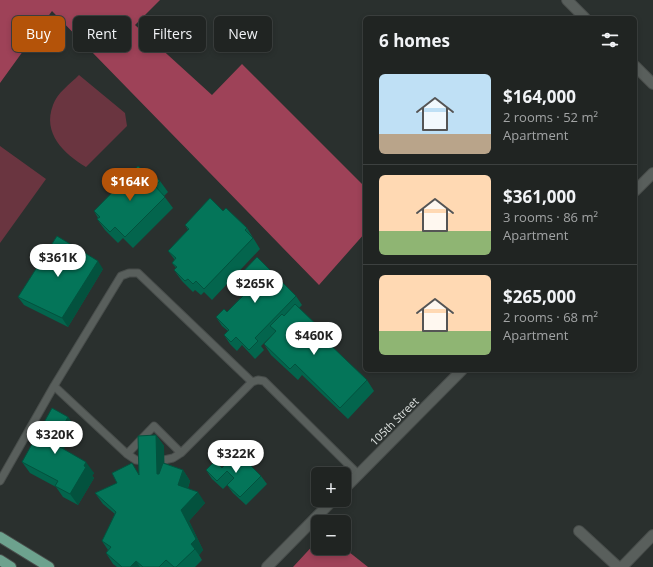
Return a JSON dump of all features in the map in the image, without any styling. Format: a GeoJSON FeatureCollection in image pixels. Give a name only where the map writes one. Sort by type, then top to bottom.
{"type":"FeatureCollection","features":[{"type":"Feature","properties":{"kind":"main road"},"geometry":{"type":"LineString","coordinates":[[0,537],[49,567]]}},
{"type":"Feature","properties":{"kind":"main road"},"geometry":{"type":"LineString","coordinates":[[0,560],[11,567]]}},
{"type":"Feature","properties":{"kind":"street"},"geometry":{"type":"LineString","coordinates":[[567,0],[583,16]]}},
{"type":"Feature","properties":{"kind":"street"},"geometry":{"type":"LineString","coordinates":[[637,68],[653,84]]}},
{"type":"Feature","properties":{"kind":"street"},"geometry":{"type":"LineString","coordinates":[[637,190],[653,173]]}},
{"type":"Feature","properties":{"kind":"street","name":"105th Street"},"geometry":{"type":"LineString","coordinates":[[351,482],[460,372]]}},
{"type":"Feature","properties":{"kind":"street"},"geometry":{"type":"LineString","coordinates":[[267,567],[326,507]]}},
{"type":"Feature","properties":{"kind":"street"},"geometry":{"type":"LineString","coordinates":[[579,531],[618,567]]}},
{"type":"Feature","properties":{"kind":"street"},"geometry":{"type":"LineString","coordinates":[[622,567],[653,535]]}},
{"type":"Feature","properties":{"kind":"lane"},"geometry":{"type":"LineString","coordinates":[[0,481],[54,386],[117,282],[121,276],[129,272],[138,273],[252,382]]}},
{"type":"Feature","properties":{"kind":"lane"},"geometry":{"type":"LineString","coordinates":[[164,460],[173,458],[181,452],[252,382],[258,380],[264,381],[358,474]]}},
{"type":"Feature","properties":{"kind":"lane"},"geometry":{"type":"LineString","coordinates":[[54,386],[127,454],[136,460],[146,461]]}},
{"type":"Feature","properties":{"kind":"lane"},"geometry":{"type":"LineString","coordinates":[[127,454],[154,426],[181,452]]}},
{"type":"Feature","properties":{"kind":"shaded area"},"geometry":{"type":"Polygon","coordinates":[[[0,0],[160,0],[144,16],[139,16],[139,21],[135,25],[139,29],[139,52],[165,52],[212,95],[242,64],[363,185],[363,235],[319,285],[92,52],[131,52],[131,16],[73,16],[73,33],[65,24],[65,16],[57,16],[52,11],[48,16],[12,16],[12,52],[22,52],[0,83],[0,0]]]}},
{"type":"Feature","properties":{"kind":"shaded area"},"geometry":{"type":"Polygon","coordinates":[[[79,75],[125,113],[127,126],[86,167],[70,156],[57,142],[50,125],[50,115],[55,101],[79,75]]]}},
{"type":"Feature","properties":{"kind":"shaded area"},"geometry":{"type":"Polygon","coordinates":[[[0,146],[46,179],[0,243],[0,146]]]}},
{"type":"Feature","properties":{"kind":"shaded area"},"geometry":{"type":"Polygon","coordinates":[[[311,548],[311,555],[351,555],[351,554],[368,567],[293,567],[311,548]]]}},
{"type":"Feature","properties":{"kind":"building"},"geometry":{"type":"Polygon","coordinates":[[[138,166],[144,171],[147,168],[160,181],[155,186],[165,197],[125,237],[115,227],[110,232],[97,219],[100,217],[94,211],[138,166]]]}},
{"type":"Feature","properties":{"kind":"building"},"geometry":{"type":"Polygon","coordinates":[[[210,198],[223,211],[226,208],[247,228],[245,230],[253,238],[204,289],[196,281],[193,284],[188,279],[185,281],[174,270],[177,267],[172,263],[176,258],[168,251],[189,229],[185,225],[210,198]]]}},
{"type":"Feature","properties":{"kind":"building"},"geometry":{"type":"Polygon","coordinates":[[[57,236],[98,261],[62,318],[18,297],[57,236]]]}},
{"type":"Feature","properties":{"kind":"building"},"geometry":{"type":"Polygon","coordinates":[[[257,257],[296,296],[255,338],[258,341],[249,350],[236,337],[231,342],[224,335],[229,330],[216,317],[224,309],[227,312],[245,294],[233,282],[257,257]]]}},
{"type":"Feature","properties":{"kind":"building"},"geometry":{"type":"Polygon","coordinates":[[[295,304],[325,333],[322,337],[367,380],[340,408],[295,364],[290,369],[264,344],[276,331],[270,326],[282,314],[284,316],[295,304]]]}},
{"type":"Feature","properties":{"kind":"building"},"geometry":{"type":"Polygon","coordinates":[[[52,408],[68,417],[53,443],[86,462],[84,466],[86,467],[70,494],[55,486],[58,481],[22,462],[52,408]]]}},
{"type":"Feature","properties":{"kind":"building"},"geometry":{"type":"Polygon","coordinates":[[[156,435],[157,474],[159,474],[163,463],[183,470],[178,485],[198,492],[181,510],[196,539],[191,544],[195,549],[176,567],[166,560],[159,567],[143,567],[136,561],[130,567],[122,567],[106,553],[111,547],[102,541],[116,512],[95,493],[117,483],[112,473],[132,463],[139,475],[138,436],[156,435]]]}},
{"type":"Feature","properties":{"kind":"building"},"geometry":{"type":"Polygon","coordinates":[[[237,452],[261,476],[240,497],[227,485],[234,478],[227,471],[217,481],[206,470],[215,461],[222,468],[237,452]]]}}]}
